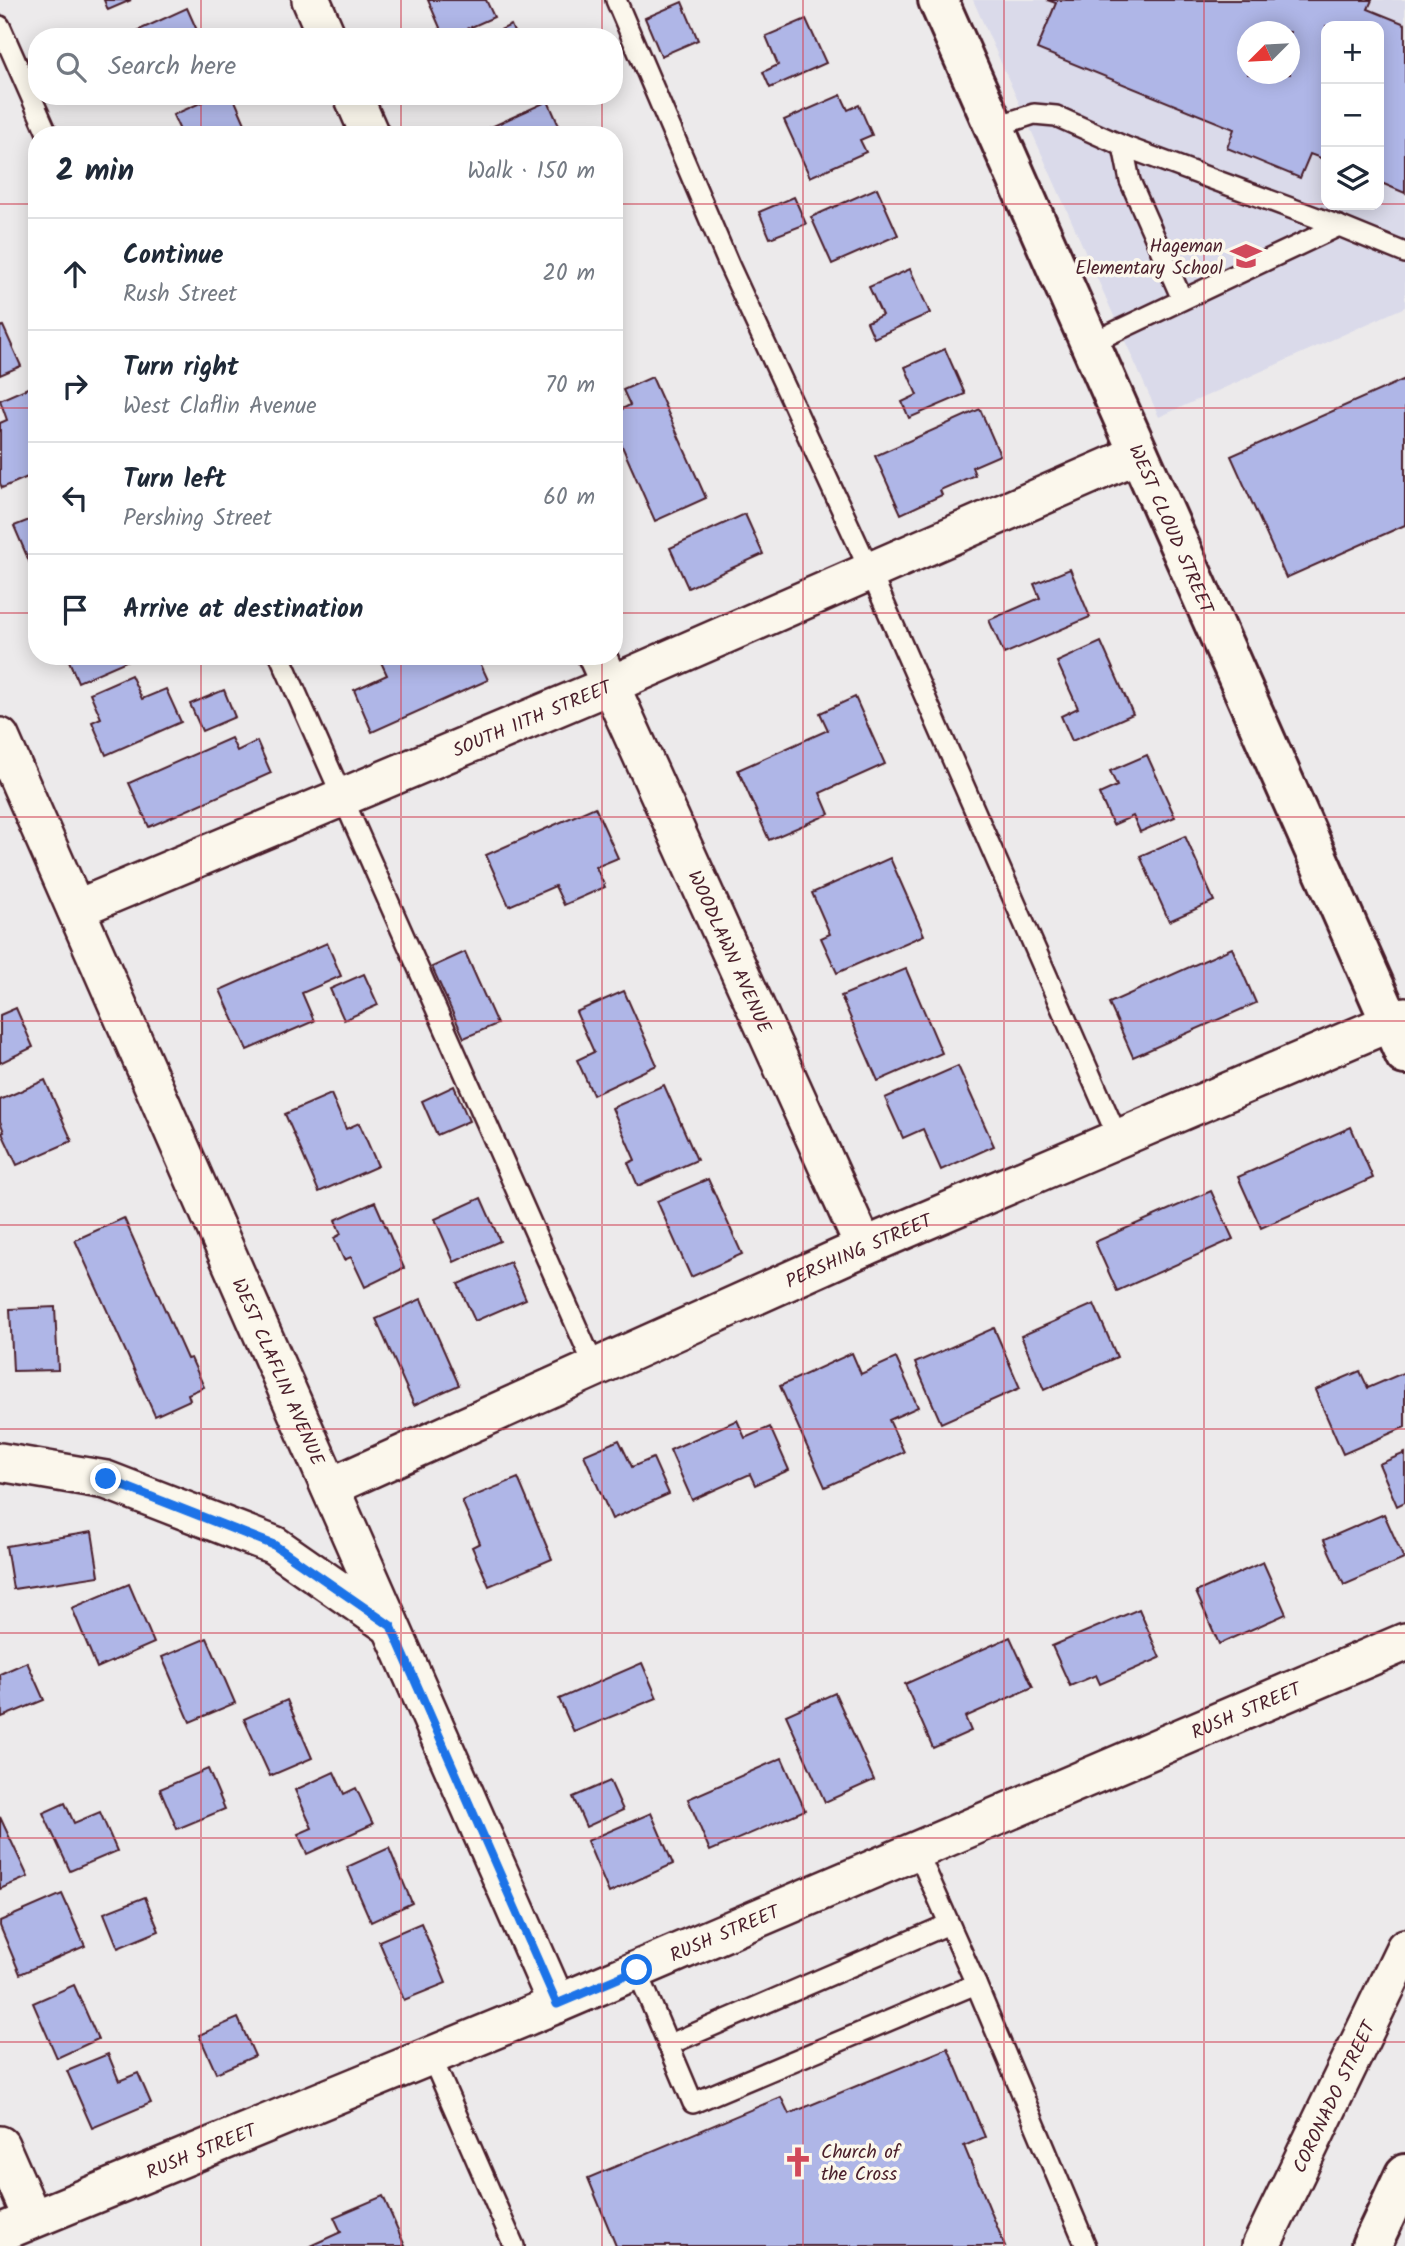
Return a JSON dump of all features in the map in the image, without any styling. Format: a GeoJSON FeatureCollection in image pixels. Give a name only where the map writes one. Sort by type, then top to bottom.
{"type":"FeatureCollection","features":[{"type":"Feature","properties":{"kind":"main road","name":"WEST CLOUD STREET"},"geometry":{"type":"LineString","coordinates":[[938,0],[1138,454],[1400,1031]]}},
{"type":"Feature","properties":{"kind":"main road"},"geometry":{"type":"LineString","coordinates":[[1371,2246],[1405,2174]]}},
{"type":"Feature","properties":{"kind":"street"},"geometry":{"type":"LineString","coordinates":[[311,0],[323,28]]}},
{"type":"Feature","properties":{"kind":"street"},"geometry":{"type":"LineString","coordinates":[[357,105],[366,126]]}},
{"type":"Feature","properties":{"kind":"street","name":"SOUTH 11TH STREET"},"geometry":{"type":"LineString","coordinates":[[623,664],[870,571],[1138,454]]}},
{"type":"Feature","properties":{"kind":"street","name":"SOUTH 11TH STREET"},"geometry":{"type":"LineString","coordinates":[[76,909],[343,797],[604,671]]}},
{"type":"Feature","properties":{"kind":"street","name":"WOODLAWN AVENUE"},"geometry":{"type":"LineString","coordinates":[[604,671],[864,1247]]}},
{"type":"Feature","properties":{"kind":"street","name":"WEST CLAFLIN AVENUE"},"geometry":{"type":"LineString","coordinates":[[0,737],[557,2004]]}},
{"type":"Feature","properties":{"kind":"street","name":"PERSHING STREET"},"geometry":{"type":"LineString","coordinates":[[330,1487],[864,1247],[1118,1138],[1400,1031]]}},
{"type":"Feature","properties":{"kind":"street"},"geometry":{"type":"LineString","coordinates":[[0,1462],[106,1479],[274,1545],[391,1626]]}},
{"type":"Feature","properties":{"kind":"street","name":"RUSH STREET"},"geometry":{"type":"LineString","coordinates":[[16,2225],[557,2004],[1405,1642]]}},
{"type":"Feature","properties":{"kind":"street","name":"CORONADO STREET"},"geometry":{"type":"LineString","coordinates":[[1261,2246],[1405,1948]]}},
{"type":"Feature","properties":{"kind":"street"},"geometry":{"type":"LineString","coordinates":[[0,2145],[16,2225]]}},
{"type":"Feature","properties":{"kind":"lane"},"geometry":{"type":"LineString","coordinates":[[616,0],[729,265],[870,571],[1118,1138]]}},
{"type":"Feature","properties":{"kind":"lane"},"geometry":{"type":"LineString","coordinates":[[0,26],[28,90]]}},
{"type":"Feature","properties":{"kind":"lane"},"geometry":{"type":"LineString","coordinates":[[35,105],[44,126]]}},
{"type":"Feature","properties":{"kind":"lane"},"geometry":{"type":"LineString","coordinates":[[994,127],[1034,114],[1056,116],[1123,146],[1405,253]]}},
{"type":"Feature","properties":{"kind":"lane"},"geometry":{"type":"LineString","coordinates":[[1123,146],[1130,181],[1182,299]]}},
{"type":"Feature","properties":{"kind":"lane"},"geometry":{"type":"LineString","coordinates":[[1089,344],[1339,226]]}},
{"type":"Feature","properties":{"kind":"lane"},"geometry":{"type":"LineString","coordinates":[[284,665],[595,1368]]}},
{"type":"Feature","properties":{"kind":"lane"},"geometry":{"type":"LineString","coordinates":[[917,1851],[1086,2246]]}},
{"type":"Feature","properties":{"kind":"lane"},"geometry":{"type":"LineString","coordinates":[[668,2045],[949,1924]]}},
{"type":"Feature","properties":{"kind":"lane"},"geometry":{"type":"LineString","coordinates":[[637,1970],[693,2103],[975,1984]]}},
{"type":"Feature","properties":{"kind":"lane"},"geometry":{"type":"LineString","coordinates":[[431,2056],[514,2246]]}},
{"type":"Feature","properties":{"kind":"shaded area","name":"Hageman Elementary School"},"geometry":{"type":"Polygon","coordinates":[[[973,0],[1405,0],[1405,307],[1159,417],[973,0]]]}},
{"type":"Feature","properties":{"kind":"building"},"geometry":{"type":"Polygon","coordinates":[[[104,0],[131,0],[108,10],[104,0]]]}},
{"type":"Feature","properties":{"kind":"building"},"geometry":{"type":"Polygon","coordinates":[[[428,0],[486,0],[494,17],[469,28],[440,28],[428,0]]]}},
{"type":"Feature","properties":{"kind":"building"},"geometry":{"type":"Polygon","coordinates":[[[1047,0],[1372,0],[1368,9],[1405,24],[1405,193],[1384,184],[1384,21],[1321,21],[1321,158],[1310,154],[1300,178],[1227,148],[1234,129],[1037,49],[1056,3],[1047,0]]]}},
{"type":"Feature","properties":{"kind":"building"},"geometry":{"type":"Polygon","coordinates":[[[682,2],[698,40],[661,56],[645,18],[682,2]]]}},
{"type":"Feature","properties":{"kind":"building"},"geometry":{"type":"Polygon","coordinates":[[[187,8],[196,28],[143,28],[187,8]]]}},
{"type":"Feature","properties":{"kind":"building"},"geometry":{"type":"Polygon","coordinates":[[[806,19],[826,63],[770,88],[763,72],[778,65],[766,36],[806,19]]]}},
{"type":"Feature","properties":{"kind":"building"},"geometry":{"type":"Polygon","coordinates":[[[841,95],[848,110],[859,105],[872,135],[860,140],[866,152],[810,177],[784,120],[841,95]]]}},
{"type":"Feature","properties":{"kind":"building"},"geometry":{"type":"Polygon","coordinates":[[[196,105],[237,105],[246,126],[178,126],[173,115],[196,105]]]}},
{"type":"Feature","properties":{"kind":"building"},"geometry":{"type":"Polygon","coordinates":[[[539,105],[550,105],[559,126],[493,126],[539,105]]]}},
{"type":"Feature","properties":{"kind":"building"},"geometry":{"type":"Polygon","coordinates":[[[877,188],[898,235],[832,264],[811,217],[877,188]]]}},
{"type":"Feature","properties":{"kind":"building"},"geometry":{"type":"Polygon","coordinates":[[[794,197],[806,224],[770,238],[759,212],[794,197]]]}},
{"type":"Feature","properties":{"kind":"building"},"geometry":{"type":"Polygon","coordinates":[[[910,269],[930,313],[874,338],[867,322],[882,315],[869,287],[910,269]]]}},
{"type":"Feature","properties":{"kind":"building"},"geometry":{"type":"Polygon","coordinates":[[[3,326],[21,366],[0,375],[0,327],[3,326]]]}},
{"type":"Feature","properties":{"kind":"building"},"geometry":{"type":"Polygon","coordinates":[[[945,349],[965,394],[909,418],[902,402],[917,395],[905,367],[945,349]]]}},
{"type":"Feature","properties":{"kind":"building"},"geometry":{"type":"Polygon","coordinates":[[[652,377],[706,498],[655,521],[623,448],[623,408],[630,405],[623,390],[652,377]]]}},
{"type":"Feature","properties":{"kind":"building"},"geometry":{"type":"Polygon","coordinates":[[[1405,379],[1405,525],[1286,578],[1231,456],[1405,379]]]}},
{"type":"Feature","properties":{"kind":"building"},"geometry":{"type":"Polygon","coordinates":[[[28,388],[28,477],[2,488],[0,423],[7,420],[0,400],[28,388]]]}},
{"type":"Feature","properties":{"kind":"building"},"geometry":{"type":"Polygon","coordinates":[[[980,409],[1000,455],[972,467],[975,475],[940,490],[942,495],[901,514],[875,456],[980,409]]]}},
{"type":"Feature","properties":{"kind":"building"},"geometry":{"type":"Polygon","coordinates":[[[745,514],[763,554],[688,588],[670,548],[745,514]]]}},
{"type":"Feature","properties":{"kind":"building"},"geometry":{"type":"Polygon","coordinates":[[[28,521],[28,559],[14,526],[28,521]]]}},
{"type":"Feature","properties":{"kind":"building"},"geometry":{"type":"Polygon","coordinates":[[[1070,569],[1090,617],[1004,654],[989,620],[1040,598],[1034,584],[1070,569]]]}},
{"type":"Feature","properties":{"kind":"building"},"geometry":{"type":"Polygon","coordinates":[[[1101,642],[1133,714],[1072,741],[1061,716],[1078,708],[1057,662],[1101,642]]]}},
{"type":"Feature","properties":{"kind":"building"},"geometry":{"type":"Polygon","coordinates":[[[71,665],[117,665],[78,682],[71,665]]]}},
{"type":"Feature","properties":{"kind":"building"},"geometry":{"type":"Polygon","coordinates":[[[382,665],[481,665],[488,680],[372,732],[354,690],[387,675],[382,665]]]}},
{"type":"Feature","properties":{"kind":"building"},"geometry":{"type":"Polygon","coordinates":[[[131,675],[142,699],[166,689],[181,722],[106,755],[92,722],[101,718],[90,693],[131,675]]]}},
{"type":"Feature","properties":{"kind":"building"},"geometry":{"type":"Polygon","coordinates":[[[224,690],[235,717],[202,731],[190,704],[224,690]]]}},
{"type":"Feature","properties":{"kind":"building"},"geometry":{"type":"Polygon","coordinates":[[[855,697],[885,764],[820,793],[829,814],[769,840],[738,770],[828,730],[820,713],[855,697]]]}},
{"type":"Feature","properties":{"kind":"building"},"geometry":{"type":"Polygon","coordinates":[[[231,738],[237,751],[257,741],[271,773],[149,827],[129,783],[231,738]]]}},
{"type":"Feature","properties":{"kind":"building"},"geometry":{"type":"Polygon","coordinates":[[[1147,755],[1175,817],[1140,832],[1133,816],[1113,825],[1099,794],[1117,786],[1110,771],[1147,755]]]}},
{"type":"Feature","properties":{"kind":"building"},"geometry":{"type":"Polygon","coordinates":[[[595,807],[618,858],[596,867],[605,887],[564,905],[555,886],[509,906],[486,855],[595,807]]]}},
{"type":"Feature","properties":{"kind":"building"},"geometry":{"type":"Polygon","coordinates":[[[1185,836],[1214,901],[1169,921],[1140,856],[1185,836]]]}},
{"type":"Feature","properties":{"kind":"building"},"geometry":{"type":"Polygon","coordinates":[[[890,858],[924,935],[837,973],[821,938],[830,934],[812,893],[890,858]]]}},
{"type":"Feature","properties":{"kind":"building"},"geometry":{"type":"Polygon","coordinates":[[[327,943],[341,976],[302,993],[314,1021],[247,1050],[220,990],[327,943]]]}},
{"type":"Feature","properties":{"kind":"building"},"geometry":{"type":"Polygon","coordinates":[[[1232,948],[1256,1003],[1133,1057],[1109,1003],[1232,948]]]}},
{"type":"Feature","properties":{"kind":"building"},"geometry":{"type":"Polygon","coordinates":[[[465,952],[497,1024],[464,1038],[432,967],[465,952]]]}},
{"type":"Feature","properties":{"kind":"building"},"geometry":{"type":"Polygon","coordinates":[[[906,969],[942,1053],[878,1081],[841,996],[906,969]]]}},
{"type":"Feature","properties":{"kind":"building"},"geometry":{"type":"Polygon","coordinates":[[[364,974],[378,1005],[344,1020],[330,989],[364,974]]]}},
{"type":"Feature","properties":{"kind":"building"},"geometry":{"type":"Polygon","coordinates":[[[624,991],[657,1065],[593,1095],[577,1060],[594,1052],[576,1012],[624,991]]]}},
{"type":"Feature","properties":{"kind":"building"},"geometry":{"type":"Polygon","coordinates":[[[16,1008],[33,1047],[0,1063],[0,1015],[16,1008]]]}},
{"type":"Feature","properties":{"kind":"building"},"geometry":{"type":"Polygon","coordinates":[[[958,1066],[994,1146],[941,1170],[923,1129],[903,1138],[885,1098],[958,1066]]]}},
{"type":"Feature","properties":{"kind":"building"},"geometry":{"type":"Polygon","coordinates":[[[45,1080],[72,1141],[17,1165],[2,1133],[0,1100],[45,1080]]]}},
{"type":"Feature","properties":{"kind":"building"},"geometry":{"type":"Polygon","coordinates":[[[664,1085],[697,1160],[638,1186],[628,1163],[635,1160],[612,1108],[664,1085]]]}},
{"type":"Feature","properties":{"kind":"building"},"geometry":{"type":"Polygon","coordinates":[[[454,1086],[469,1121],[437,1135],[422,1101],[454,1086]]]}},
{"type":"Feature","properties":{"kind":"building"},"geometry":{"type":"Polygon","coordinates":[[[331,1094],[346,1129],[359,1123],[378,1166],[319,1192],[285,1114],[331,1094]]]}},
{"type":"Feature","properties":{"kind":"building"},"geometry":{"type":"Polygon","coordinates":[[[1351,1127],[1373,1178],[1261,1228],[1238,1177],[1351,1127]]]}},
{"type":"Feature","properties":{"kind":"building"},"geometry":{"type":"Polygon","coordinates":[[[708,1179],[742,1254],[691,1277],[657,1201],[708,1179]]]}},
{"type":"Feature","properties":{"kind":"building"},"geometry":{"type":"Polygon","coordinates":[[[1211,1191],[1233,1239],[1117,1291],[1095,1242],[1211,1191]]]}},
{"type":"Feature","properties":{"kind":"building"},"geometry":{"type":"Polygon","coordinates":[[[481,1198],[500,1241],[454,1262],[435,1219],[481,1198]]]}},
{"type":"Feature","properties":{"kind":"building"},"geometry":{"type":"Polygon","coordinates":[[[375,1202],[404,1268],[365,1287],[351,1257],[344,1260],[334,1238],[341,1234],[335,1220],[375,1202]]]}},
{"type":"Feature","properties":{"kind":"building"},"geometry":{"type":"Polygon","coordinates":[[[124,1218],[187,1359],[191,1358],[204,1387],[188,1394],[190,1400],[155,1416],[75,1240],[124,1218]]]}},
{"type":"Feature","properties":{"kind":"building"},"geometry":{"type":"Polygon","coordinates":[[[510,1262],[526,1299],[475,1321],[458,1284],[510,1262]]]}},
{"type":"Feature","properties":{"kind":"building"},"geometry":{"type":"Polygon","coordinates":[[[421,1299],[459,1385],[414,1405],[376,1319],[421,1299]]]}},
{"type":"Feature","properties":{"kind":"building"},"geometry":{"type":"Polygon","coordinates":[[[1094,1304],[1117,1357],[1044,1390],[1021,1336],[1094,1304]]]}},
{"type":"Feature","properties":{"kind":"building"},"geometry":{"type":"Polygon","coordinates":[[[55,1307],[58,1370],[13,1371],[10,1309],[55,1307]]]}},
{"type":"Feature","properties":{"kind":"building"},"geometry":{"type":"Polygon","coordinates":[[[994,1328],[1020,1388],[941,1423],[915,1363],[994,1328]]]}},
{"type":"Feature","properties":{"kind":"building"},"geometry":{"type":"Polygon","coordinates":[[[852,1353],[861,1374],[896,1358],[918,1407],[889,1420],[904,1452],[825,1487],[780,1386],[852,1353]]]}},
{"type":"Feature","properties":{"kind":"building"},"geometry":{"type":"Polygon","coordinates":[[[1360,1371],[1368,1388],[1405,1372],[1405,1427],[1343,1454],[1315,1390],[1360,1371]]]}},
{"type":"Feature","properties":{"kind":"building"},"geometry":{"type":"Polygon","coordinates":[[[737,1420],[745,1438],[770,1427],[789,1470],[755,1485],[750,1474],[692,1500],[670,1450],[737,1420]]]}},
{"type":"Feature","properties":{"kind":"building"},"geometry":{"type":"Polygon","coordinates":[[[619,1440],[632,1467],[653,1458],[669,1494],[612,1519],[584,1455],[619,1440]]]}},
{"type":"Feature","properties":{"kind":"building"},"geometry":{"type":"Polygon","coordinates":[[[1405,1453],[1405,1502],[1397,1506],[1379,1464],[1405,1453]]]}},
{"type":"Feature","properties":{"kind":"building"},"geometry":{"type":"Polygon","coordinates":[[[518,1478],[552,1559],[489,1586],[472,1547],[480,1543],[462,1501],[518,1478]]]}},
{"type":"Feature","properties":{"kind":"building"},"geometry":{"type":"Polygon","coordinates":[[[1384,1514],[1404,1559],[1344,1585],[1324,1540],[1384,1514]]]}},
{"type":"Feature","properties":{"kind":"building"},"geometry":{"type":"Polygon","coordinates":[[[92,1532],[99,1576],[13,1589],[6,1546],[92,1532]]]}},
{"type":"Feature","properties":{"kind":"building"},"geometry":{"type":"Polygon","coordinates":[[[1263,1562],[1286,1614],[1219,1644],[1196,1592],[1263,1562]]]}},
{"type":"Feature","properties":{"kind":"building"},"geometry":{"type":"Polygon","coordinates":[[[129,1584],[154,1643],[97,1668],[72,1608],[129,1584]]]}},
{"type":"Feature","properties":{"kind":"building"},"geometry":{"type":"Polygon","coordinates":[[[1139,1609],[1160,1658],[1100,1684],[1096,1675],[1070,1686],[1052,1646],[1139,1609]]]}},
{"type":"Feature","properties":{"kind":"building"},"geometry":{"type":"Polygon","coordinates":[[[1010,1637],[1033,1687],[965,1717],[971,1731],[933,1748],[905,1684],[1010,1637]]]}},
{"type":"Feature","properties":{"kind":"building"},"geometry":{"type":"Polygon","coordinates":[[[207,1638],[235,1703],[190,1722],[162,1657],[207,1638]]]}},
{"type":"Feature","properties":{"kind":"building"},"geometry":{"type":"Polygon","coordinates":[[[27,1662],[44,1700],[2,1717],[0,1674],[27,1662]]]}},
{"type":"Feature","properties":{"kind":"building"},"geometry":{"type":"Polygon","coordinates":[[[642,1663],[657,1698],[574,1732],[559,1699],[642,1663]]]}},
{"type":"Feature","properties":{"kind":"building"},"geometry":{"type":"Polygon","coordinates":[[[835,1693],[874,1780],[825,1802],[786,1715],[835,1693]]]}},
{"type":"Feature","properties":{"kind":"building"},"geometry":{"type":"Polygon","coordinates":[[[287,1700],[312,1758],[270,1776],[244,1719],[287,1700]]]}},
{"type":"Feature","properties":{"kind":"building"},"geometry":{"type":"Polygon","coordinates":[[[782,1758],[805,1810],[710,1851],[688,1799],[782,1758]]]}},
{"type":"Feature","properties":{"kind":"building"},"geometry":{"type":"Polygon","coordinates":[[[208,1769],[225,1809],[177,1829],[160,1789],[208,1769]]]}},
{"type":"Feature","properties":{"kind":"building"},"geometry":{"type":"Polygon","coordinates":[[[334,1772],[344,1794],[356,1788],[373,1824],[307,1854],[298,1834],[312,1828],[295,1790],[334,1772]]]}},
{"type":"Feature","properties":{"kind":"building"},"geometry":{"type":"Polygon","coordinates":[[[610,1781],[623,1810],[586,1827],[573,1797],[610,1781]]]}},
{"type":"Feature","properties":{"kind":"building"},"geometry":{"type":"Polygon","coordinates":[[[65,1803],[74,1823],[100,1812],[117,1851],[70,1871],[43,1813],[65,1803]]]}},
{"type":"Feature","properties":{"kind":"building"},"geometry":{"type":"Polygon","coordinates":[[[651,1813],[673,1864],[609,1893],[587,1841],[651,1813]]]}},
{"type":"Feature","properties":{"kind":"building"},"geometry":{"type":"Polygon","coordinates":[[[0,1817],[28,1877],[0,1889],[0,1817]]]}},
{"type":"Feature","properties":{"kind":"building"},"geometry":{"type":"Polygon","coordinates":[[[389,1848],[412,1903],[371,1922],[347,1867],[389,1848]]]}},
{"type":"Feature","properties":{"kind":"building"},"geometry":{"type":"Polygon","coordinates":[[[62,1894],[85,1946],[20,1974],[0,1921],[62,1894]]]}},
{"type":"Feature","properties":{"kind":"building"},"geometry":{"type":"Polygon","coordinates":[[[145,1897],[159,1931],[118,1948],[104,1913],[145,1897]]]}},
{"type":"Feature","properties":{"kind":"building"},"geometry":{"type":"Polygon","coordinates":[[[421,1923],[446,1983],[404,2000],[379,1941],[421,1923]]]}},
{"type":"Feature","properties":{"kind":"building"},"geometry":{"type":"Polygon","coordinates":[[[74,1985],[98,2039],[57,2058],[33,2003],[74,1985]]]}},
{"type":"Feature","properties":{"kind":"building"},"geometry":{"type":"Polygon","coordinates":[[[238,2018],[255,2056],[216,2073],[199,2035],[238,2018]]]}},
{"type":"Feature","properties":{"kind":"building","name":"Church of the Cross"},"geometry":{"type":"Polygon","coordinates":[[[948,2048],[985,2137],[964,2146],[1005,2246],[616,2246],[588,2178],[781,2097],[789,2114],[948,2048]]]}},
{"type":"Feature","properties":{"kind":"building"},"geometry":{"type":"Polygon","coordinates":[[[108,2054],[119,2081],[138,2073],[151,2103],[92,2128],[67,2071],[108,2054]]]}},
{"type":"Feature","properties":{"kind":"building"},"geometry":{"type":"Polygon","coordinates":[[[383,2196],[405,2246],[310,2246],[341,2232],[334,2217],[383,2196]]]}},
{"type":"Feature","properties":{"kind":"place","name":"Hageman Elementary School"},"geometry":{"type":"Point","coordinates":[1246,256]}},
{"type":"Feature","properties":{"kind":"place","name":"Church of the Cross"},"geometry":{"type":"Point","coordinates":[798,2162]}},
{"type":"Feature","properties":{"kind":"route"},"geometry":{"type":"LineString","coordinates":[[106,1479],[274,1545],[391,1626],[557,2004],[637,1970]]}}]}
